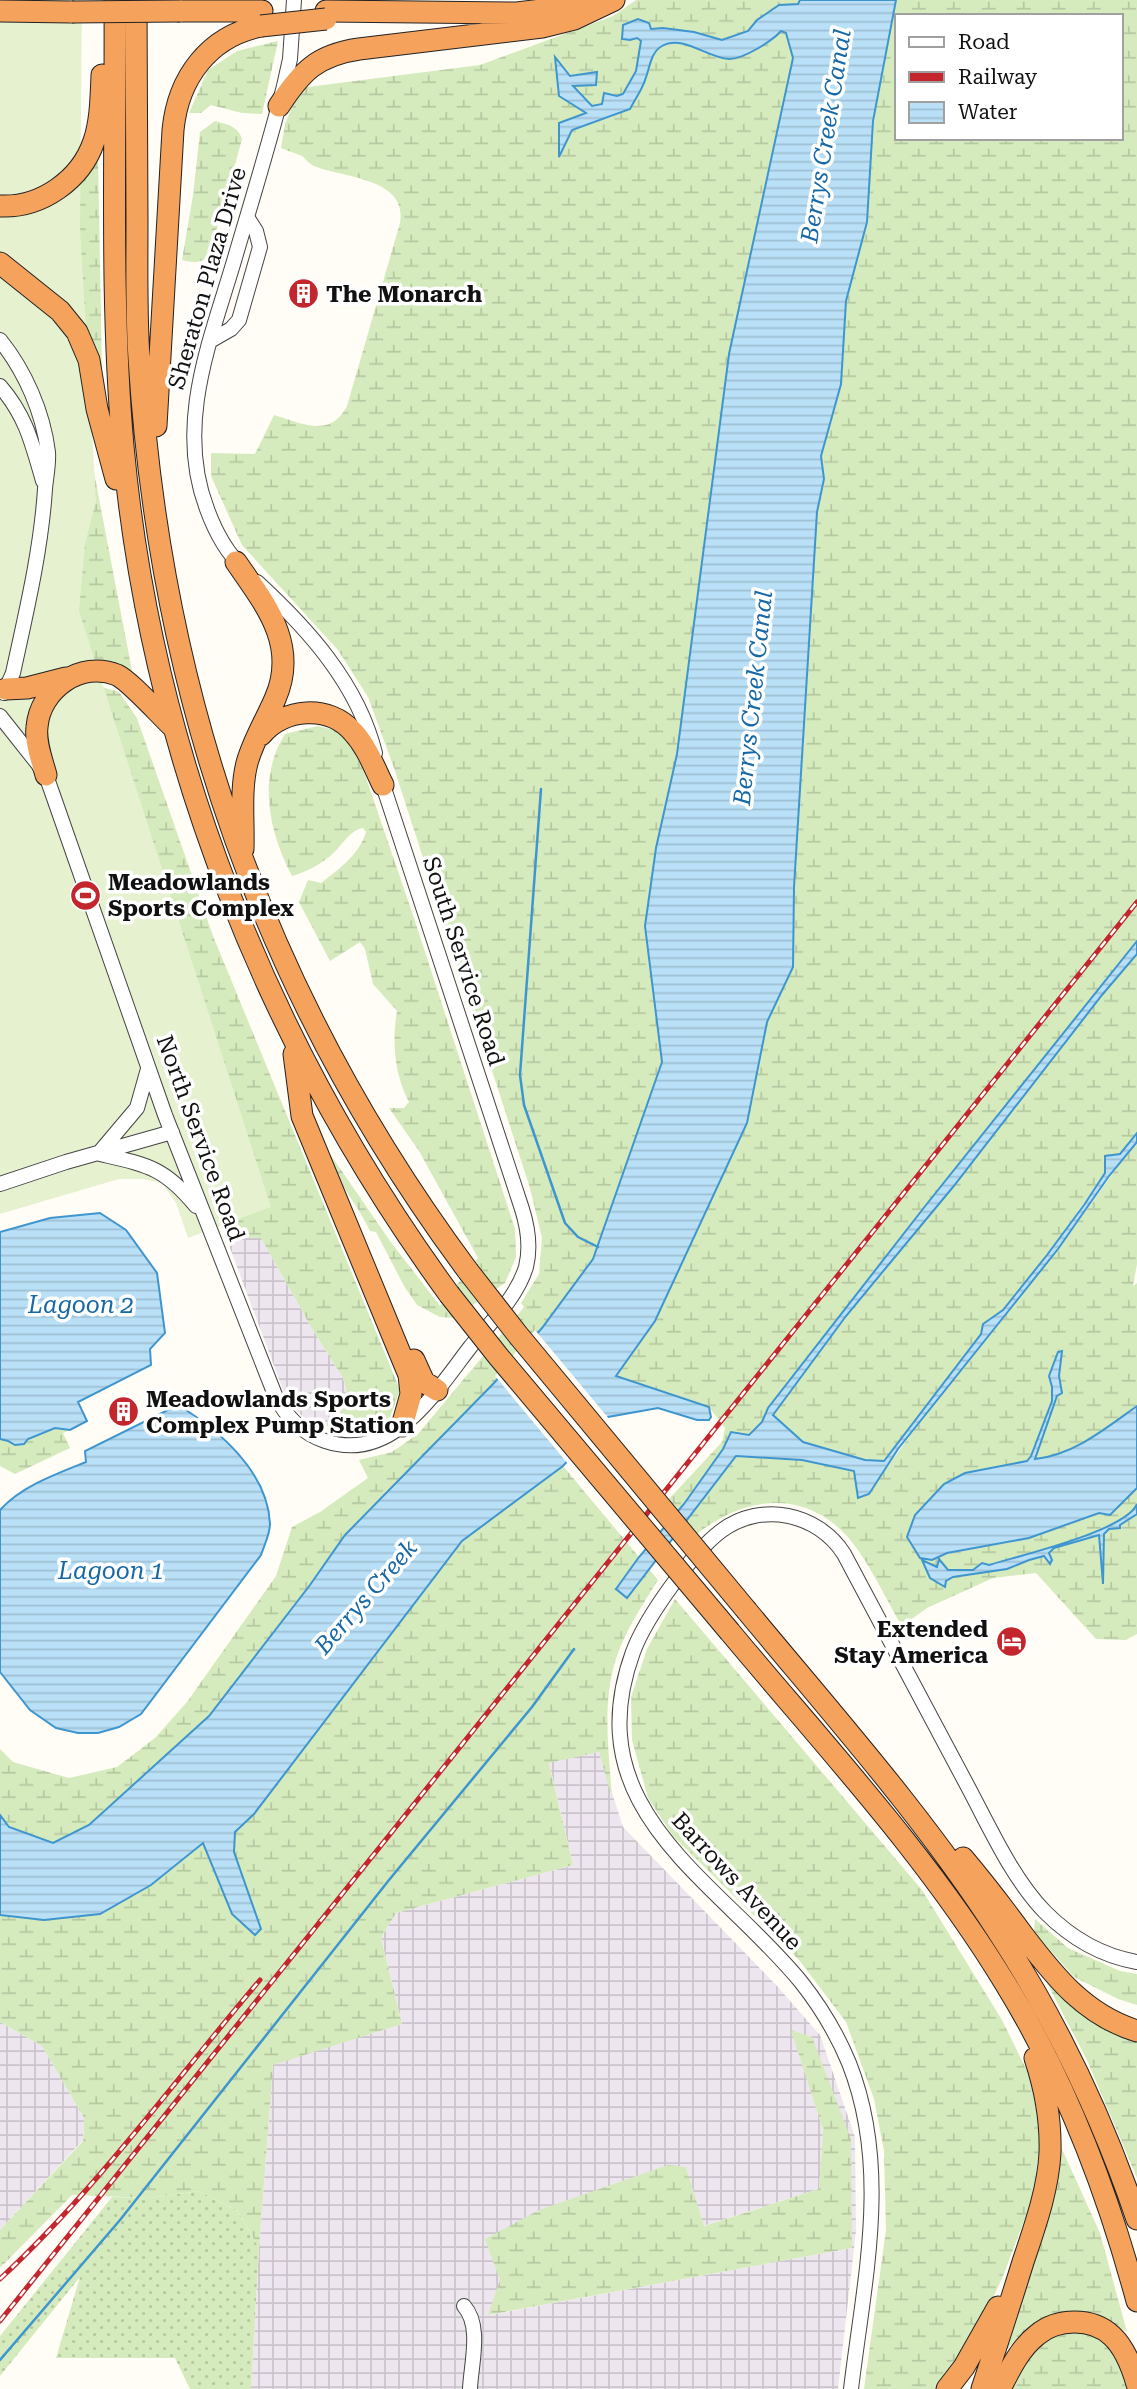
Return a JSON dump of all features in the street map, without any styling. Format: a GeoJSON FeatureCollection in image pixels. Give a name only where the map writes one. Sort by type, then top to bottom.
{"type":"FeatureCollection","features":[{"type":"Feature","properties":{"kind":"highway"},"geometry":{"type":"LineString","coordinates":[[0,25],[124,7],[262,18],[527,12],[583,0]]}},
{"type":"Feature","properties":{"kind":"highway"},"geometry":{"type":"LineString","coordinates":[[279,106],[305,70],[333,55],[359,49],[542,27],[574,19],[614,0]]}},
{"type":"Feature","properties":{"kind":"highway"},"geometry":{"type":"LineString","coordinates":[[0,206],[23,204],[47,196],[66,182],[82,164],[96,132],[102,68],[124,7]]}},
{"type":"Feature","properties":{"kind":"highway"},"geometry":{"type":"LineString","coordinates":[[124,7],[138,343],[152,488],[165,581],[187,683],[214,782],[243,865],[294,985],[348,1089],[406,1185],[468,1271],[518,1335],[906,1802],[990,1919],[1044,2007],[1090,2099],[1137,2219]]}},
{"type":"Feature","properties":{"kind":"highway"},"geometry":{"type":"LineString","coordinates":[[124,7],[117,345],[124,460],[138,560],[156,655],[197,805],[220,871],[259,967],[292,1038],[362,1166],[449,1294],[933,1878],[979,1941],[1015,2000],[1059,2084],[1090,2154],[1113,2218],[1137,2301]]}},
{"type":"Feature","properties":{"kind":"highway"},"geometry":{"type":"LineString","coordinates":[[0,11],[71,15]]}},
{"type":"Feature","properties":{"kind":"highway"},"geometry":{"type":"LineString","coordinates":[[152,488],[175,111],[188,78],[208,52],[262,18]]}},
{"type":"Feature","properties":{"kind":"highway"},"geometry":{"type":"LineString","coordinates":[[0,263],[60,311],[82,341],[89,360],[97,409],[138,560]]}},
{"type":"Feature","properties":{"kind":"highway"},"geometry":{"type":"LineString","coordinates":[[236,562],[272,615],[282,646],[279,688],[245,774],[243,865]]}},
{"type":"Feature","properties":{"kind":"highway"},"geometry":{"type":"LineString","coordinates":[[3,693],[99,671],[117,675],[131,685],[174,727]]}},
{"type":"Feature","properties":{"kind":"highway"},"geometry":{"type":"LineString","coordinates":[[46,775],[37,736],[39,716],[48,698],[69,678]]}},
{"type":"Feature","properties":{"kind":"highway"},"geometry":{"type":"LineString","coordinates":[[256,743],[266,729],[284,717],[308,713],[326,715],[341,722],[355,734],[383,785]]}},
{"type":"Feature","properties":{"kind":"highway"},"geometry":{"type":"LineString","coordinates":[[292,1038],[302,1116],[410,1376],[411,1394],[402,1426]]}},
{"type":"Feature","properties":{"kind":"highway"},"geometry":{"type":"LineString","coordinates":[[318,1156],[354,1215],[422,1378],[426,1384],[437,1390]]}},
{"type":"Feature","properties":{"kind":"highway"},"geometry":{"type":"LineString","coordinates":[[906,1802],[948,1840],[1061,1983],[1094,2012],[1137,2031]]}},
{"type":"Feature","properties":{"kind":"highway"},"geometry":{"type":"LineString","coordinates":[[1061,1983],[1091,2002],[1137,2016]]}},
{"type":"Feature","properties":{"kind":"highway"},"geometry":{"type":"LineString","coordinates":[[982,2389],[1032,2235],[1047,2179],[1050,2132],[1042,2080],[1015,2000]]}},
{"type":"Feature","properties":{"kind":"highway"},"geometry":{"type":"LineString","coordinates":[[947,2389],[960,2374],[991,2321],[1032,2235]]}},
{"type":"Feature","properties":{"kind":"highway"},"geometry":{"type":"LineString","coordinates":[[1000,2389],[1015,2362],[1033,2339],[1054,2325],[1072,2322],[1090,2324],[1112,2336],[1123,2350],[1137,2384]]}},
{"type":"Feature","properties":{"kind":"street","name":"Sheraton Plaza Drive"},"geometry":{"type":"LineString","coordinates":[[236,562],[218,536],[208,512],[193,453],[192,427],[195,401],[210,341],[279,106],[290,59],[294,0]]}},
{"type":"Feature","properties":{"kind":"street"},"geometry":{"type":"LineString","coordinates":[[210,341],[231,330],[239,320],[260,247],[256,231],[247,217]]}},
{"type":"Feature","properties":{"kind":"street"},"geometry":{"type":"LineString","coordinates":[[0,340],[22,373],[37,407],[48,455],[42,523],[16,660],[11,680],[3,693]]}},
{"type":"Feature","properties":{"kind":"street"},"geometry":{"type":"LineString","coordinates":[[0,386],[17,406],[26,424],[45,489]]}},
{"type":"Feature","properties":{"kind":"street","name":"South Service Road"},"geometry":{"type":"LineString","coordinates":[[236,562],[280,604],[322,651],[344,680],[370,736],[383,785],[522,1209],[529,1239],[527,1261],[517,1287],[437,1390]]}},
{"type":"Feature","properties":{"kind":"street","name":"North Service Road"},"geometry":{"type":"LineString","coordinates":[[0,716],[46,775],[172,1132],[271,1388],[288,1417],[302,1429],[332,1443],[349,1445],[374,1442],[402,1426],[419,1412],[437,1390]]}},
{"type":"Feature","properties":{"kind":"street"},"geometry":{"type":"LineString","coordinates":[[99,1153],[137,1108],[148,1065]]}},
{"type":"Feature","properties":{"kind":"street"},"geometry":{"type":"LineString","coordinates":[[0,1184],[172,1132]]}},
{"type":"Feature","properties":{"kind":"street"},"geometry":{"type":"LineString","coordinates":[[99,1153],[157,1169],[180,1187],[205,1218]]}},
{"type":"Feature","properties":{"kind":"street","name":"Barrows Avenue"},"geometry":{"type":"LineString","coordinates":[[851,2389],[873,2186],[869,2136],[857,2087],[832,2029],[800,1982],[672,1850],[652,1825],[633,1786],[622,1745],[622,1698],[628,1666],[636,1644],[652,1613],[712,1539],[726,1527],[741,1520],[774,1514],[798,1518],[819,1528],[830,1537],[844,1554],[995,1835],[1035,1900],[1061,1927],[1083,1942],[1106,1953],[1137,1962]]}},
{"type":"Feature","properties":{"kind":"street"},"geometry":{"type":"LineString","coordinates":[[464,2306],[473,2325],[470,2389]]}},
{"type":"Feature","properties":{"kind":"shaded area"},"geometry":{"type":"Polygon","coordinates":[[[218,1216],[261,1238],[343,1378],[347,1392],[341,1414],[320,1427],[302,1416],[286,1398],[218,1216]]]}},
{"type":"Feature","properties":{"kind":"shaded area"},"geometry":{"type":"Polygon","coordinates":[[[599,1752],[623,1827],[776,1985],[820,2035],[855,2137],[856,2231],[838,2389],[251,2389],[273,2064],[402,2024],[381,1938],[396,1913],[573,1865],[549,1762],[599,1752]],[[792,2031],[823,2130],[819,2189],[703,2226],[686,2167],[486,2239],[500,2280],[489,2315],[852,2248],[812,2037],[792,2031]]]}},
{"type":"Feature","properties":{"kind":"shaded area"},"geometry":{"type":"Polygon","coordinates":[[[0,2022],[42,2046],[84,2118],[83,2140],[0,2230],[0,2022]]]}},
{"type":"Feature","properties":{"kind":"green space","name":"Meadowlands Sports Complex"},"geometry":{"type":"Polygon","coordinates":[[[0,0],[82,0],[80,228],[96,501],[85,544],[79,611],[271,1207],[188,1238],[176,1203],[162,1183],[143,1179],[119,1179],[0,1214],[0,0]]]}},
{"type":"Feature","properties":{"kind":"green space"},"geometry":{"type":"Polygon","coordinates":[[[636,0],[800,0],[798,4],[779,5],[757,20],[748,31],[722,40],[694,32],[651,29],[637,38],[641,40],[641,44],[636,71],[623,94],[617,96],[609,93],[602,97],[602,104],[592,106],[572,86],[570,76],[555,59],[587,113],[559,123],[560,155],[572,130],[619,114],[646,79],[650,62],[660,47],[676,42],[731,59],[755,50],[772,40],[781,30],[786,33],[793,58],[729,354],[677,754],[656,848],[645,926],[662,1062],[593,1259],[542,1328],[494,1383],[345,1535],[209,1716],[89,1825],[53,1843],[9,1827],[0,1815],[0,1749],[13,1762],[69,1778],[117,1767],[155,1738],[187,1702],[276,1576],[292,1527],[320,1512],[368,1478],[359,1460],[392,1452],[418,1434],[524,1307],[521,1303],[539,1274],[542,1238],[530,1188],[394,768],[368,697],[338,650],[242,545],[211,476],[211,453],[255,454],[274,415],[314,426],[332,422],[340,416],[347,406],[400,223],[400,208],[394,197],[384,188],[314,166],[302,156],[281,148],[285,124],[300,88],[480,65],[613,16],[636,0]]]}},
{"type":"Feature","properties":{"kind":"green space"},"geometry":{"type":"Polygon","coordinates":[[[896,0],[1137,0],[1137,941],[926,1205],[768,1408],[762,1422],[749,1435],[730,1432],[723,1449],[684,1504],[693,1513],[736,1456],[802,1460],[855,1471],[869,1494],[914,1431],[1058,1249],[1137,1142],[1137,1264],[1133,1286],[1137,1283],[1137,1406],[1076,1446],[1034,1460],[1057,1396],[1062,1392],[1059,1376],[1062,1352],[1049,1376],[1052,1401],[1028,1461],[965,1473],[944,1484],[929,1500],[940,1555],[1029,1538],[1099,1513],[1110,1515],[1137,1488],[1134,1511],[1084,1537],[989,1565],[982,1563],[973,1570],[948,1570],[939,1560],[938,1567],[923,1561],[945,1586],[946,1581],[953,1577],[1007,1569],[1044,1556],[1049,1563],[1049,1553],[1054,1548],[1100,1535],[1103,1573],[1104,1534],[1137,1514],[1137,1634],[1126,1640],[1096,1639],[1036,1573],[993,1578],[927,1608],[902,1626],[869,1567],[846,1535],[829,1520],[792,1504],[772,1503],[734,1512],[697,1534],[669,1499],[722,1442],[725,1428],[709,1407],[616,1376],[655,1321],[747,1123],[767,1022],[793,967],[794,887],[817,512],[824,479],[821,456],[841,384],[846,301],[867,222],[873,121],[896,0]]]}},
{"type":"Feature","properties":{"kind":"green space"},"geometry":{"type":"Polygon","coordinates":[[[278,41],[262,114],[242,113],[211,105],[201,113],[189,113],[208,70],[237,51],[278,41]]]}},
{"type":"Feature","properties":{"kind":"green space"},"geometry":{"type":"Polygon","coordinates":[[[215,121],[235,128],[242,139],[210,253],[201,261],[186,261],[182,260],[200,132],[215,121]]]}},
{"type":"Feature","properties":{"kind":"green space"},"geometry":{"type":"Polygon","coordinates":[[[98,156],[102,373],[35,208],[98,156]]]}},
{"type":"Feature","properties":{"kind":"green space"},"geometry":{"type":"Polygon","coordinates":[[[0,287],[76,378],[132,671],[106,663],[72,667],[0,287]]]}},
{"type":"Feature","properties":{"kind":"green space"},"geometry":{"type":"Polygon","coordinates":[[[98,686],[119,692],[137,718],[213,936],[400,1390],[390,1417],[364,1429],[340,1432],[320,1427],[341,1414],[347,1392],[343,1378],[261,1238],[237,1237],[210,1183],[98,686]]]}},
{"type":"Feature","properties":{"kind":"green space"},"geometry":{"type":"Polygon","coordinates":[[[318,726],[334,730],[347,739],[363,769],[515,1229],[516,1257],[505,1283],[454,1318],[440,1317],[417,1305],[376,1232],[370,1231],[326,1155],[330,1154],[390,1241],[440,1306],[478,1258],[419,1151],[389,1108],[404,1108],[409,1102],[400,1080],[396,1057],[397,1011],[373,984],[365,949],[360,942],[330,961],[299,902],[308,880],[321,883],[335,872],[359,848],[366,832],[363,828],[358,829],[325,860],[292,876],[272,823],[269,787],[276,751],[285,734],[318,726]]]}},
{"type":"Feature","properties":{"kind":"green space"},"geometry":{"type":"Polygon","coordinates":[[[1137,954],[1137,1133],[1003,1310],[983,1324],[981,1334],[883,1461],[865,1460],[803,1442],[773,1415],[846,1316],[953,1187],[1137,954]]]}},
{"type":"Feature","properties":{"kind":"green space"},"geometry":{"type":"Polygon","coordinates":[[[55,1427],[70,1430],[63,1433],[70,1448],[15,1474],[0,1466],[0,1439],[27,1439],[55,1427]]]}},
{"type":"Feature","properties":{"kind":"green space"},"geometry":{"type":"Polygon","coordinates":[[[563,1466],[639,1557],[616,1589],[627,1597],[648,1568],[658,1580],[623,1640],[611,1679],[608,1730],[612,1798],[599,1752],[549,1763],[573,1865],[396,1913],[381,1938],[402,2024],[273,2065],[259,2248],[238,2211],[199,2191],[149,2198],[72,2195],[0,2268],[0,2230],[83,2141],[84,2118],[42,2046],[0,2022],[0,1915],[44,1920],[151,1885],[203,1842],[232,1914],[255,1935],[261,1928],[234,1852],[235,1832],[254,1814],[462,1541],[563,1466]]]}},
{"type":"Feature","properties":{"kind":"green space"},"geometry":{"type":"Polygon","coordinates":[[[675,1599],[922,1890],[1002,2020],[1029,2075],[1041,2134],[1033,2197],[987,2311],[954,2370],[937,2389],[864,2389],[886,2230],[884,2151],[874,2099],[846,2022],[799,1960],[673,1836],[648,1798],[632,1740],[631,1697],[647,1649],[675,1599]]]}},
{"type":"Feature","properties":{"kind":"green space"},"geometry":{"type":"Polygon","coordinates":[[[1035,1919],[1068,1948],[1120,1971],[1137,1974],[1137,2005],[1118,1999],[1074,1977],[1034,1932],[1035,1919]]]}},
{"type":"Feature","properties":{"kind":"green space"},"geometry":{"type":"Polygon","coordinates":[[[1045,1979],[1137,2040],[1137,2178],[1087,2060],[1045,1979]]]}},
{"type":"Feature","properties":{"kind":"green space"},"geometry":{"type":"Polygon","coordinates":[[[791,2030],[812,2037],[851,2139],[852,2248],[488,2315],[500,2280],[485,2239],[539,2210],[668,2165],[686,2167],[704,2226],[819,2189],[823,2130],[791,2030]]]}},
{"type":"Feature","properties":{"kind":"green space"},"geometry":{"type":"Polygon","coordinates":[[[1061,2147],[1100,2233],[1127,2332],[1095,2316],[1055,2314],[1023,2333],[1006,2350],[1049,2217],[1061,2147]]]}},
{"type":"Feature","properties":{"kind":"green space"},"geometry":{"type":"Polygon","coordinates":[[[199,2191],[238,2211],[259,2248],[251,2389],[190,2389],[175,2358],[56,2358],[80,2277],[0,2376],[0,2336],[112,2197],[149,2198],[199,2191]]]}},
{"type":"Feature","properties":{"kind":"green space"},"geometry":{"type":"Polygon","coordinates":[[[1074,2328],[1108,2340],[1130,2389],[1009,2389],[1019,2370],[1043,2339],[1074,2328]]]}},
{"type":"Feature","properties":{"kind":"water"},"geometry":{"type":"Polygon","coordinates":[[[800,0],[896,0],[873,121],[867,222],[846,301],[841,384],[821,456],[824,479],[817,512],[794,887],[793,967],[767,1022],[747,1123],[655,1321],[616,1376],[709,1407],[711,1417],[709,1420],[697,1420],[658,1408],[608,1417],[563,1466],[462,1541],[254,1814],[235,1832],[234,1852],[261,1929],[255,1935],[232,1914],[203,1843],[151,1885],[100,1914],[44,1920],[0,1915],[0,1815],[9,1827],[53,1843],[89,1825],[209,1716],[345,1535],[494,1383],[542,1328],[593,1259],[662,1062],[645,926],[656,848],[677,754],[729,354],[793,58],[786,33],[781,31],[757,49],[729,59],[678,43],[662,46],[653,57],[644,84],[630,109],[572,130],[559,157],[559,123],[586,113],[559,96],[555,57],[570,76],[597,72],[596,85],[573,86],[592,106],[602,104],[604,93],[617,96],[623,94],[636,71],[641,41],[637,38],[622,39],[623,25],[638,19],[649,23],[651,29],[694,32],[722,40],[748,31],[757,20],[779,5],[798,4],[800,0]]]}},
{"type":"Feature","properties":{"kind":"water"},"geometry":{"type":"Polygon","coordinates":[[[1137,941],[1137,954],[953,1187],[846,1316],[773,1415],[803,1442],[865,1460],[884,1461],[981,1334],[983,1324],[1003,1310],[1084,1205],[1105,1173],[1105,1156],[1120,1154],[1137,1133],[1137,1142],[1109,1176],[1058,1249],[898,1449],[869,1494],[858,1498],[854,1471],[802,1460],[736,1456],[627,1598],[616,1589],[684,1504],[723,1449],[731,1432],[749,1435],[762,1422],[768,1408],[926,1205],[1137,941]]]}},
{"type":"Feature","properties":{"kind":"water","name":"Lagoon 2"},"geometry":{"type":"Polygon","coordinates":[[[100,1213],[126,1230],[157,1273],[165,1333],[150,1349],[151,1365],[78,1402],[87,1421],[70,1430],[55,1428],[28,1439],[24,1444],[15,1445],[0,1439],[0,1232],[50,1218],[100,1213]]]}},
{"type":"Feature","properties":{"kind":"water"},"geometry":{"type":"Polygon","coordinates":[[[1062,1351],[1059,1376],[1062,1393],[1057,1396],[1035,1459],[1076,1446],[1137,1406],[1137,1488],[1110,1515],[1099,1513],[1029,1538],[947,1553],[932,1560],[920,1558],[907,1537],[915,1515],[944,1484],[965,1473],[1027,1461],[1031,1456],[1052,1401],[1049,1376],[1058,1352],[1062,1351]]]}},
{"type":"Feature","properties":{"kind":"water","name":"Lagoon 1"},"geometry":{"type":"Polygon","coordinates":[[[178,1405],[225,1440],[239,1454],[261,1487],[270,1524],[261,1555],[141,1714],[119,1727],[98,1733],[78,1733],[56,1728],[30,1710],[0,1672],[0,1510],[29,1487],[86,1462],[85,1451],[178,1405]]]}},
{"type":"Feature","properties":{"kind":"water"},"geometry":{"type":"Polygon","coordinates":[[[1137,1504],[1137,1514],[1120,1525],[1120,1528],[1109,1529],[1104,1534],[1103,1584],[1099,1535],[1054,1548],[1049,1553],[1052,1560],[1050,1564],[1044,1556],[1007,1569],[953,1577],[946,1581],[945,1587],[930,1578],[922,1560],[937,1567],[939,1559],[948,1570],[973,1570],[982,1563],[989,1565],[1093,1533],[1129,1514],[1137,1504]]]}},
{"type":"Feature","properties":{"kind":"pier"},"geometry":{"type":"Polygon","coordinates":[[[535,1330],[610,1420],[569,1465],[495,1376],[535,1330]]]}},
{"type":"Feature","properties":{"kind":"waterway"},"geometry":{"type":"LineString","coordinates":[[541,789],[520,1075],[524,1105],[565,1223],[578,1237],[598,1247]]}},
{"type":"Feature","properties":{"kind":"waterway"},"geometry":{"type":"LineString","coordinates":[[0,2360],[120,2220],[389,1880],[532,1707],[574,1649]]}},
{"type":"Feature","properties":{"kind":"railway"},"geometry":{"type":"LineString","coordinates":[[0,2321],[1137,902]]}},
{"type":"Feature","properties":{"kind":"railway"},"geometry":{"type":"LineString","coordinates":[[0,2279],[70,2208],[260,1980]]}},
{"type":"Feature","properties":{"kind":"place","name":"The Monarch"},"geometry":{"type":"Point","coordinates":[303,294]}},
{"type":"Feature","properties":{"kind":"place","name":"Meadowlands Sports Complex"},"geometry":{"type":"Point","coordinates":[85,895]}},
{"type":"Feature","properties":{"kind":"place","name":"Meadowlands Sports Complex Pump Station"},"geometry":{"type":"Point","coordinates":[123,1412]}},
{"type":"Feature","properties":{"kind":"place","name":"Extended Stay America"},"geometry":{"type":"Point","coordinates":[1011,1642]}},
{"type":"Feature","properties":{"kind":"water label","name":"Berrys Creek Canal"},"geometry":{"type":"Point","coordinates":[826,136]}},
{"type":"Feature","properties":{"kind":"water label","name":"Berrys Creek Canal"},"geometry":{"type":"Point","coordinates":[753,698]}},
{"type":"Feature","properties":{"kind":"water label","name":"Berrys Creek"},"geometry":{"type":"Point","coordinates":[366,1597]}}]}
